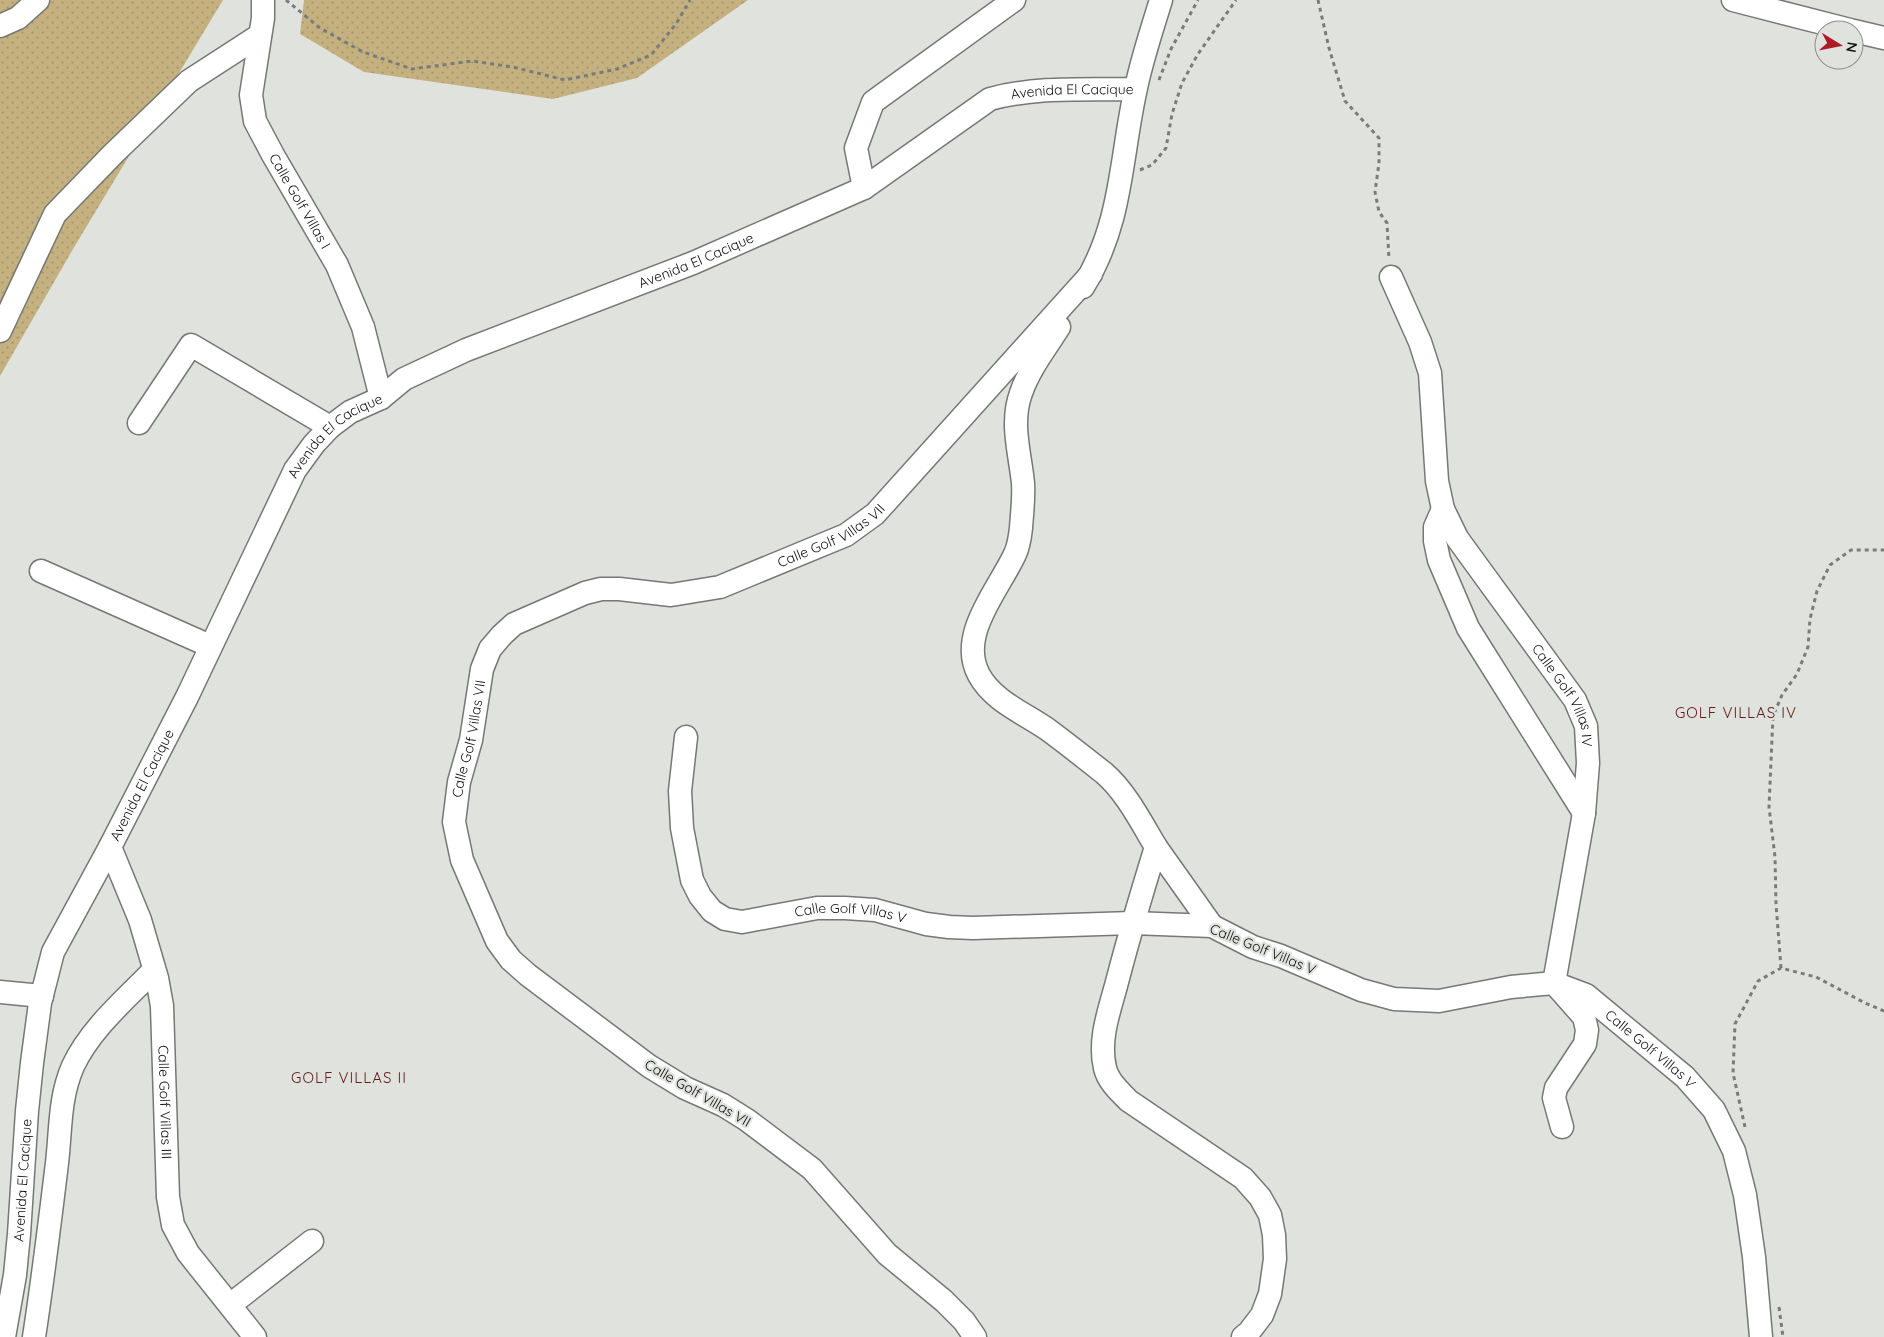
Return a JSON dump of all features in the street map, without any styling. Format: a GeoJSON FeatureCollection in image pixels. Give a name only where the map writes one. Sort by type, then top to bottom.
{"type":"FeatureCollection","features":[{"type":"Feature","properties":{"kind":"street"},"geometry":{"type":"LineString","coordinates":[[0,26],[18,18],[38,0]]}},
{"type":"Feature","properties":{"kind":"street","name":"Calle Golf Villas I"},"geometry":{"type":"LineString","coordinates":[[264,0],[251,95],[255,121],[272,156],[337,265],[363,327],[380,398]]}},
{"type":"Feature","properties":{"kind":"street"},"geometry":{"type":"LineString","coordinates":[[864,188],[856,148],[873,102],[1014,0]]}},
{"type":"Feature","properties":{"kind":"street","name":"Avenida El Cacique"},"geometry":{"type":"LineString","coordinates":[[3,1332],[18,1242],[26,1112],[32,1063],[42,996],[53,952],[110,847],[187,697],[295,470],[314,444],[330,427],[350,412],[380,398],[404,379],[466,350],[693,263],[864,188],[990,99],[1013,93],[1043,90],[1136,89],[1161,0]]}},
{"type":"Feature","properties":{"kind":"street"},"geometry":{"type":"LineString","coordinates":[[1733,0],[1814,21]]}},
{"type":"Feature","properties":{"kind":"street"},"geometry":{"type":"LineString","coordinates":[[1864,33],[1884,38]]}},
{"type":"Feature","properties":{"kind":"street"},"geometry":{"type":"LineString","coordinates":[[0,331],[55,214],[113,154],[189,81],[260,35]]}},
{"type":"Feature","properties":{"kind":"street"},"geometry":{"type":"LineString","coordinates":[[1136,89],[1117,204],[1107,236],[1091,274],[1020,393],[1015,437],[1023,483],[1023,509],[1019,540],[1015,554],[979,621],[973,643],[973,659],[979,675],[989,690],[1009,706],[1046,729],[1105,774],[1129,803],[1156,847],[1212,926]]}},
{"type":"Feature","properties":{"kind":"street","name":"Calle Golf Villas VII"},"geometry":{"type":"LineString","coordinates":[[976,1337],[944,1300],[887,1254],[812,1169],[748,1120],[723,1105],[685,1088],[649,1066],[528,975],[511,960],[498,941],[462,860],[454,822],[455,804],[471,740],[482,669],[490,649],[514,624],[585,593],[601,589],[670,595],[720,587],[846,535],[875,514],[1091,274]]}},
{"type":"Feature","properties":{"kind":"street","name":"Calle Golf Villas IV"},"geometry":{"type":"LineString","coordinates":[[1391,277],[1420,342],[1430,373],[1438,481],[1443,509],[1457,538],[1574,700],[1586,726],[1588,763],[1584,813],[1554,983]]}},
{"type":"Feature","properties":{"kind":"street"},"geometry":{"type":"LineString","coordinates":[[138,424],[191,345],[330,427]]}},
{"type":"Feature","properties":{"kind":"street"},"geometry":{"type":"LineString","coordinates":[[1443,509],[1436,527],[1435,541],[1439,560],[1468,628],[1584,813]]}},
{"type":"Feature","properties":{"kind":"street"},"geometry":{"type":"LineString","coordinates":[[41,571],[210,646]]}},
{"type":"Feature","properties":{"kind":"street","name":"Calle Golf Villas V"},"geometry":{"type":"LineString","coordinates":[[686,738],[680,791],[682,828],[692,880],[700,896],[712,911],[725,919],[742,922],[817,908],[845,908],[875,910],[926,924],[949,928],[1132,923],[1212,926],[1253,947],[1281,956],[1361,990],[1394,999],[1439,1001],[1511,988],[1554,983],[1586,995],[1685,1078],[1714,1110],[1734,1151],[1745,1195],[1754,1257],[1761,1337]]}},
{"type":"Feature","properties":{"kind":"street","name":"Calle Golf Villas III"},"geometry":{"type":"LineString","coordinates":[[110,847],[140,920],[162,1006],[168,1197],[173,1225],[188,1253],[255,1337]]}},
{"type":"Feature","properties":{"kind":"street"},"geometry":{"type":"LineString","coordinates":[[1156,847],[1132,923],[1106,1027],[1102,1050],[1105,1070],[1114,1086],[1129,1101],[1243,1178],[1260,1197],[1270,1215],[1274,1235],[1275,1259],[1270,1294],[1262,1315],[1243,1337]]}},
{"type":"Feature","properties":{"kind":"street"},"geometry":{"type":"LineString","coordinates":[[34,1337],[46,1258],[56,1171],[61,1103],[74,1066],[96,1030],[154,970]]}},
{"type":"Feature","properties":{"kind":"street"},"geometry":{"type":"LineString","coordinates":[[1554,983],[1584,1017],[1588,1030],[1585,1044],[1556,1088],[1554,1098],[1562,1128]]}},
{"type":"Feature","properties":{"kind":"street"},"geometry":{"type":"LineString","coordinates":[[0,992],[42,996]]}},
{"type":"Feature","properties":{"kind":"street"},"geometry":{"type":"LineString","coordinates":[[230,1305],[312,1241]]}},
{"type":"Feature","properties":{"kind":"path"},"geometry":{"type":"LineString","coordinates":[[286,0],[320,28],[363,52],[412,69],[472,61],[513,67],[565,80],[617,69],[650,56],[676,24],[690,0]]}},
{"type":"Feature","properties":{"kind":"path"},"geometry":{"type":"LineString","coordinates":[[1158,82],[1171,49],[1198,0]]}},
{"type":"Feature","properties":{"kind":"path"},"geometry":{"type":"LineString","coordinates":[[1123,172],[1138,171],[1152,166],[1166,148],[1172,114],[1182,83],[1198,54],[1236,0]]}},
{"type":"Feature","properties":{"kind":"path"},"geometry":{"type":"LineString","coordinates":[[1318,0],[1329,48],[1345,101],[1379,138],[1379,163],[1375,192],[1379,212],[1387,223],[1391,277]]}},
{"type":"Feature","properties":{"kind":"path"},"geometry":{"type":"LineString","coordinates":[[1782,968],[1776,904],[1775,857],[1769,807],[1773,716],[1782,695],[1797,674],[1808,647],[1810,619],[1817,591],[1830,564],[1851,550],[1884,550]]}},
{"type":"Feature","properties":{"kind":"path"},"geometry":{"type":"LineString","coordinates":[[1746,1131],[1733,1072],[1735,1024],[1758,981],[1782,968],[1816,977],[1884,1011]]}},
{"type":"Feature","properties":{"kind":"path"},"geometry":{"type":"LineString","coordinates":[[1778,1299],[1783,1337]]}},
{"type":"Feature","properties":{"kind":"shaded area"},"geometry":{"type":"Polygon","coordinates":[[[0,0],[223,0],[73,249],[0,376],[0,0]]]}},
{"type":"Feature","properties":{"kind":"shaded area"},"geometry":{"type":"Polygon","coordinates":[[[304,0],[748,0],[637,78],[553,99],[364,72],[300,34],[304,0]]]}},
{"type":"Feature","properties":{"kind":"district","name":"GOLF VILLAS IV"},"geometry":{"type":"Point","coordinates":[1736,712]}},
{"type":"Feature","properties":{"kind":"district","name":"GOLF VILLAS II"},"geometry":{"type":"Point","coordinates":[349,1077]}}]}
